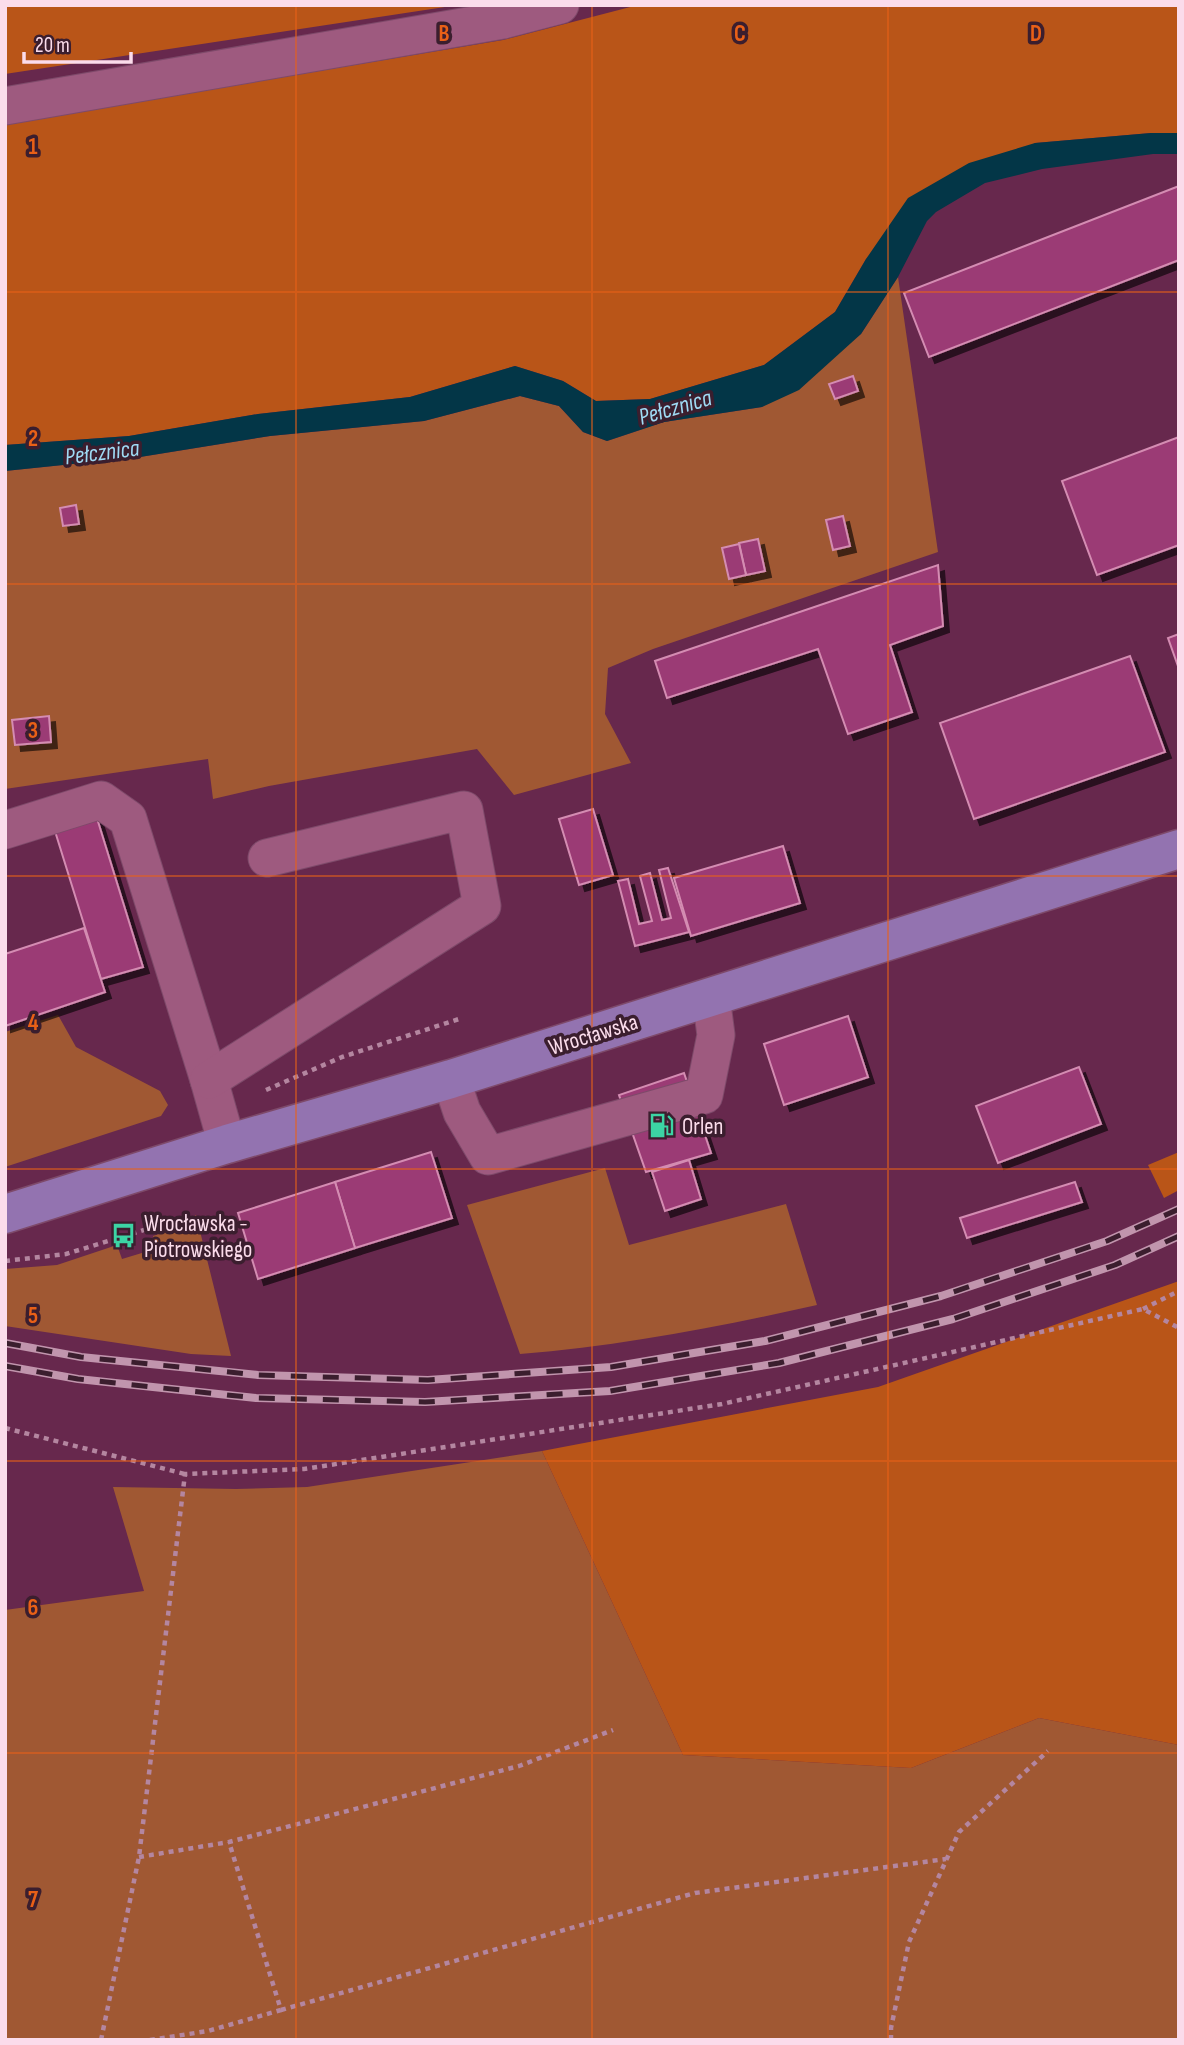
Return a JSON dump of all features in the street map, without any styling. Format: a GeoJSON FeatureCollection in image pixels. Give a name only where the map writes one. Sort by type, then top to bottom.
{"type":"FeatureCollection","features":[{"type":"Feature","properties":{"kind":"main road","name":"Wrocławska"},"geometry":{"type":"LineString","coordinates":[[5,1214],[227,1144],[451,1079],[1179,849]]}},
{"type":"Feature","properties":{"kind":"street"},"geometry":{"type":"LineString","coordinates":[[5,106],[503,20],[560,5]]}},
{"type":"Feature","properties":{"kind":"street"},"geometry":{"type":"LineString","coordinates":[[5,830],[101,800],[128,819],[227,1144]]}},
{"type":"Feature","properties":{"kind":"street"},"geometry":{"type":"LineString","coordinates":[[209,1080],[482,906],[464,810],[267,858]]}},
{"type":"Feature","properties":{"kind":"street"},"geometry":{"type":"LineString","coordinates":[[451,1079],[462,1112],[488,1156],[704,1094],[716,1035],[711,997]]}},
{"type":"Feature","properties":{"kind":"path"},"geometry":{"type":"LineString","coordinates":[[342,1057],[462,1018]]}},
{"type":"Feature","properties":{"kind":"path"},"geometry":{"type":"LineString","coordinates":[[5,1261],[66,1254],[183,1218]]}},
{"type":"Feature","properties":{"kind":"path"},"geometry":{"type":"LineString","coordinates":[[5,1428],[185,1474],[304,1469],[722,1404],[1143,1309],[1179,1291]]}},
{"type":"Feature","properties":{"kind":"path"},"geometry":{"type":"LineString","coordinates":[[1143,1309],[1179,1328]]}},
{"type":"Feature","properties":{"kind":"path"},"geometry":{"type":"LineString","coordinates":[[102,2040],[139,1857],[185,1474]]}},
{"type":"Feature","properties":{"kind":"path"},"geometry":{"type":"LineString","coordinates":[[139,1857],[229,1842],[519,1766],[613,1730]]}},
{"type":"Feature","properties":{"kind":"path"},"geometry":{"type":"LineString","coordinates":[[891,2040],[891,2028],[909,1942],[959,1832],[1048,1751]]}},
{"type":"Feature","properties":{"kind":"path"},"geometry":{"type":"LineString","coordinates":[[229,1842],[281,2010]]}},
{"type":"Feature","properties":{"kind":"path"},"geometry":{"type":"LineString","coordinates":[[150,2040],[208,2031],[695,1893],[946,1859]]}},
{"type":"Feature","properties":{"kind":"shaded area"},"geometry":{"type":"Polygon","coordinates":[[[5,5],[458,5],[5,74],[5,5]]]}},
{"type":"Feature","properties":{"kind":"shaded area"},"geometry":{"type":"Polygon","coordinates":[[[638,5],[1179,5],[1179,133],[1035,143],[866,259],[835,312],[764,365],[650,399],[596,401],[563,381],[515,366],[410,397],[258,414],[129,436],[5,445],[5,120],[25,120],[503,40],[638,5]]]}},
{"type":"Feature","properties":{"kind":"shaded area"},"geometry":{"type":"Polygon","coordinates":[[[898,277],[938,552],[653,649],[608,668],[605,714],[631,763],[514,795],[477,749],[269,786],[213,799],[208,759],[5,789],[5,471],[140,457],[270,436],[424,421],[520,396],[559,406],[583,432],[607,441],[664,422],[762,407],[861,334],[898,277]]]}},
{"type":"Feature","properties":{"kind":"shaded area"},"geometry":{"type":"Polygon","coordinates":[[[58,1015],[76,1047],[160,1091],[168,1105],[161,1116],[5,1167],[5,1032],[58,1015]]]}},
{"type":"Feature","properties":{"kind":"shaded area"},"geometry":{"type":"Polygon","coordinates":[[[1179,1152],[1179,1190],[1164,1198],[1148,1165],[1179,1152]]]}},
{"type":"Feature","properties":{"kind":"shaded area"},"geometry":{"type":"Polygon","coordinates":[[[605,1168],[629,1245],[786,1204],[817,1305],[670,1335],[520,1354],[467,1205],[605,1168]]]}},
{"type":"Feature","properties":{"kind":"shaded area"},"geometry":{"type":"Polygon","coordinates":[[[196,1215],[231,1356],[191,1354],[5,1326],[5,1269],[57,1265],[117,1245],[122,1259],[155,1249],[153,1236],[184,1226],[196,1215]]]}},
{"type":"Feature","properties":{"kind":"shaded area"},"geometry":{"type":"Polygon","coordinates":[[[1179,1281],[1179,1745],[1039,1718],[911,1768],[683,1755],[542,1451],[878,1387],[1179,1281]]]}},
{"type":"Feature","properties":{"kind":"shaded area"},"geometry":{"type":"Polygon","coordinates":[[[542,1451],[683,1755],[911,1768],[1039,1718],[1179,1745],[1179,2040],[5,2040],[5,1610],[144,1591],[113,1487],[307,1487],[542,1451]]]}},
{"type":"Feature","properties":{"kind":"water","name":"Pełcznica"},"geometry":{"type":"Polygon","coordinates":[[[1179,133],[1179,154],[1153,154],[1042,169],[985,183],[936,212],[927,221],[898,277],[861,334],[799,390],[762,407],[664,422],[607,441],[583,432],[559,406],[520,396],[424,421],[270,436],[140,457],[5,471],[5,445],[129,436],[258,414],[410,397],[515,366],[563,381],[596,401],[650,399],[764,365],[835,312],[866,259],[908,198],[969,163],[1035,143],[1179,133]]]}},
{"type":"Feature","properties":{"kind":"building"},"geometry":{"type":"Polygon","coordinates":[[[1179,186],[1179,260],[929,357],[904,293],[1179,186]]]}},
{"type":"Feature","properties":{"kind":"building"},"geometry":{"type":"Polygon","coordinates":[[[853,376],[858,391],[835,399],[829,384],[853,376]]]}},
{"type":"Feature","properties":{"kind":"building"},"geometry":{"type":"Polygon","coordinates":[[[1179,437],[1179,545],[1097,575],[1062,481],[1179,437]]]}},
{"type":"Feature","properties":{"kind":"building"},"geometry":{"type":"Polygon","coordinates":[[[76,505],[79,524],[63,526],[60,508],[76,505]]]}},
{"type":"Feature","properties":{"kind":"building"},"geometry":{"type":"Polygon","coordinates":[[[843,516],[850,546],[833,550],[826,520],[843,516]]]}},
{"type":"Feature","properties":{"kind":"building"},"geometry":{"type":"Polygon","coordinates":[[[758,539],[765,571],[746,575],[739,543],[758,539]]]}},
{"type":"Feature","properties":{"kind":"building"},"geometry":{"type":"Polygon","coordinates":[[[739,544],[746,575],[729,579],[722,548],[739,544]]]}},
{"type":"Feature","properties":{"kind":"building"},"geometry":{"type":"Polygon","coordinates":[[[938,565],[943,626],[890,645],[912,712],[848,734],[818,649],[667,698],[655,661],[938,565]]]}},
{"type":"Feature","properties":{"kind":"building"},"geometry":{"type":"Polygon","coordinates":[[[1179,634],[1179,669],[1168,638],[1179,634]]]}},
{"type":"Feature","properties":{"kind":"building"},"geometry":{"type":"Polygon","coordinates":[[[1130,656],[1165,752],[974,819],[940,723],[1130,656]]]}},
{"type":"Feature","properties":{"kind":"building"},"geometry":{"type":"Polygon","coordinates":[[[49,716],[51,742],[15,745],[12,720],[49,716]]]}},
{"type":"Feature","properties":{"kind":"building"},"geometry":{"type":"Polygon","coordinates":[[[593,809],[613,875],[579,885],[559,819],[593,809]]]}},
{"type":"Feature","properties":{"kind":"building"},"geometry":{"type":"Polygon","coordinates":[[[96,815],[143,967],[101,979],[54,828],[96,815]]]}},
{"type":"Feature","properties":{"kind":"building"},"geometry":{"type":"Polygon","coordinates":[[[783,846],[800,903],[691,936],[674,878],[783,846]]]}},
{"type":"Feature","properties":{"kind":"building"},"geometry":{"type":"Polygon","coordinates":[[[668,868],[689,932],[635,946],[618,881],[628,879],[639,924],[652,921],[640,876],[650,873],[662,920],[671,918],[659,870],[668,868]]]}},
{"type":"Feature","properties":{"kind":"building"},"geometry":{"type":"Polygon","coordinates":[[[84,928],[105,992],[5,1026],[5,954],[84,928]]]}},
{"type":"Feature","properties":{"kind":"building"},"geometry":{"type":"Polygon","coordinates":[[[848,1016],[868,1077],[784,1105],[764,1044],[848,1016]]]}},
{"type":"Feature","properties":{"kind":"building"},"geometry":{"type":"Polygon","coordinates":[[[1079,1067],[1101,1124],[998,1163],[976,1106],[1079,1067]]]}},
{"type":"Feature","properties":{"kind":"building"},"geometry":{"type":"Polygon","coordinates":[[[684,1073],[711,1153],[646,1172],[619,1095],[684,1073]]]}},
{"type":"Feature","properties":{"kind":"building"},"geometry":{"type":"Polygon","coordinates":[[[431,1152],[452,1218],[355,1248],[335,1182],[431,1152]]]}},
{"type":"Feature","properties":{"kind":"building"},"geometry":{"type":"Polygon","coordinates":[[[689,1160],[701,1199],[665,1211],[652,1172],[689,1160]]]}},
{"type":"Feature","properties":{"kind":"building"},"geometry":{"type":"Polygon","coordinates":[[[335,1182],[355,1248],[258,1279],[238,1213],[335,1182]]]}},
{"type":"Feature","properties":{"kind":"building"},"geometry":{"type":"Polygon","coordinates":[[[1075,1182],[1082,1202],[967,1238],[960,1218],[1075,1182]]]}},
{"type":"Feature","properties":{"kind":"railway"},"geometry":{"type":"LineString","coordinates":[[5,1343],[81,1357],[258,1375],[428,1380],[611,1367],[765,1341],[941,1296],[1107,1241],[1179,1209]]}},
{"type":"Feature","properties":{"kind":"railway"},"geometry":{"type":"LineString","coordinates":[[5,1366],[78,1379],[256,1398],[425,1402],[610,1391],[779,1363],[953,1319],[1115,1265],[1179,1236]]}},
{"type":"Feature","properties":{"kind":"place","name":"Orlen"},"geometry":{"type":"Point","coordinates":[662,1126]}},
{"type":"Feature","properties":{"kind":"place","name":"Wrocławska - Piotrowskiego"},"geometry":{"type":"Point","coordinates":[124,1236]}}]}
